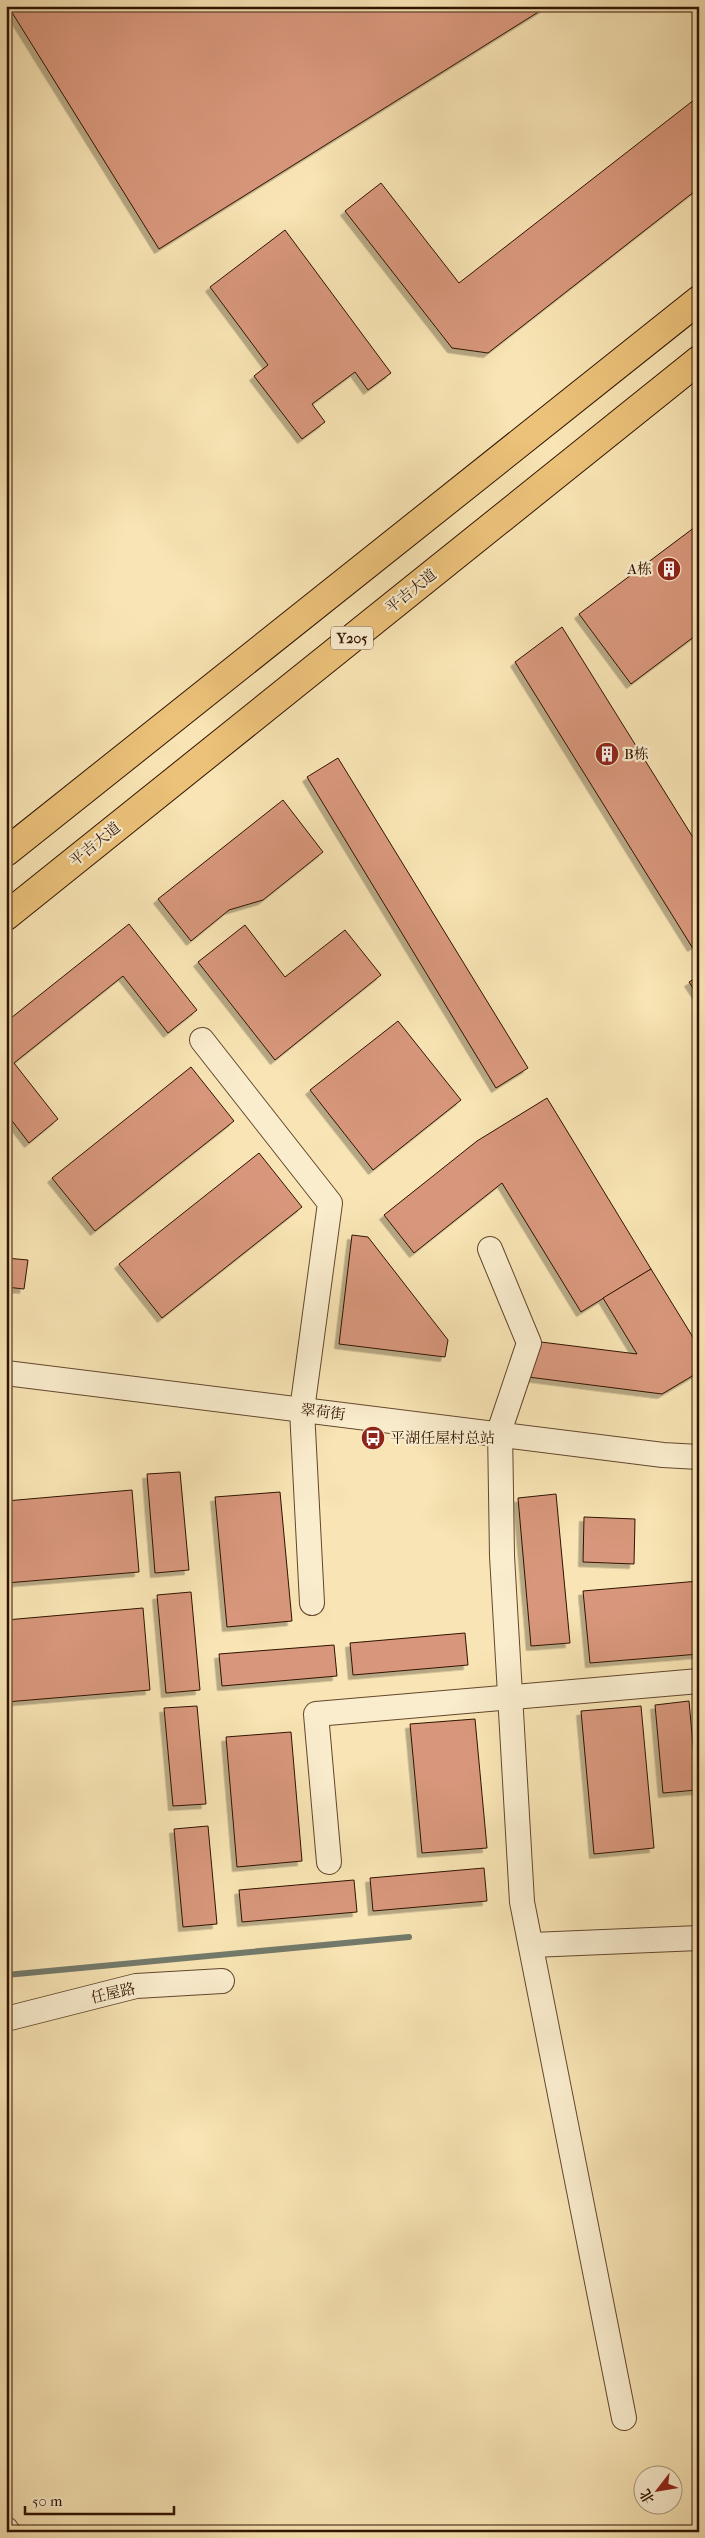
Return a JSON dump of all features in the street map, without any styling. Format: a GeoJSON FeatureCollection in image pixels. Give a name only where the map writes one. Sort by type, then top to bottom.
{"type":"FeatureCollection","features":[{"type":"Feature","properties":{"kind":"main road"},"geometry":{"type":"LineString","coordinates":[[6,852],[699,300]]}},
{"type":"Feature","properties":{"kind":"main road","name":"平吉大道"},"geometry":{"type":"LineString","coordinates":[[6,916],[699,360]]}},
{"type":"Feature","properties":{"kind":"street"},"geometry":{"type":"LineString","coordinates":[[202,1040],[330,1203],[302,1410],[312,1602]]}},
{"type":"Feature","properties":{"kind":"street"},"geometry":{"type":"LineString","coordinates":[[490,1249],[528,1343],[500,1429],[502,1556],[522,1902],[624,2418]]}},
{"type":"Feature","properties":{"kind":"street","name":"翠荷街"},"geometry":{"type":"LineString","coordinates":[[6,1373],[663,1455],[699,1457]]}},
{"type":"Feature","properties":{"kind":"street"},"geometry":{"type":"LineString","coordinates":[[329,1862],[316,1714],[699,1681]]}},
{"type":"Feature","properties":{"kind":"street"},"geometry":{"type":"LineString","coordinates":[[532,1945],[699,1938]]}},
{"type":"Feature","properties":{"kind":"street","name":"任屋路"},"geometry":{"type":"LineString","coordinates":[[6,2019],[136,1986],[222,1981]]}},
{"type":"Feature","properties":{"kind":"building"},"geometry":{"type":"Polygon","coordinates":[[[8,6],[548,6],[159,249],[8,6]]]}},
{"type":"Feature","properties":{"kind":"building"},"geometry":{"type":"Polygon","coordinates":[[[699,96],[699,188],[488,353],[452,348],[345,211],[381,183],[459,283],[699,96]]]}},
{"type":"Feature","properties":{"kind":"building"},"geometry":{"type":"Polygon","coordinates":[[[285,230],[391,373],[368,390],[355,372],[312,404],[325,422],[302,439],[254,376],[268,365],[210,287],[285,230]]]}},
{"type":"Feature","properties":{"kind":"building","name":"A栋"},"geometry":{"type":"Polygon","coordinates":[[[699,524],[699,633],[631,684],[579,614],[699,524]]]}},
{"type":"Feature","properties":{"kind":"building","name":"B栋"},"geometry":{"type":"Polygon","coordinates":[[[562,627],[699,847],[699,943],[692,947],[515,662],[562,627]]]}},
{"type":"Feature","properties":{"kind":"building"},"geometry":{"type":"Polygon","coordinates":[[[338,758],[528,1068],[496,1088],[307,777],[338,758]]]}},
{"type":"Feature","properties":{"kind":"building"},"geometry":{"type":"Polygon","coordinates":[[[283,800],[323,852],[263,900],[229,910],[191,941],[158,899],[283,800]]]}},
{"type":"Feature","properties":{"kind":"building"},"geometry":{"type":"Polygon","coordinates":[[[129,924],[197,1010],[168,1033],[123,976],[14,1063],[58,1119],[29,1143],[6,1113],[6,1022],[129,924]]]}},
{"type":"Feature","properties":{"kind":"building"},"geometry":{"type":"Polygon","coordinates":[[[245,925],[285,977],[345,930],[381,975],[275,1060],[198,962],[245,925]]]}},
{"type":"Feature","properties":{"kind":"building"},"geometry":{"type":"Polygon","coordinates":[[[699,976],[699,997],[689,982],[699,976]]]}},
{"type":"Feature","properties":{"kind":"building"},"geometry":{"type":"Polygon","coordinates":[[[398,1021],[461,1100],[373,1170],[310,1090],[398,1021]]]}},
{"type":"Feature","properties":{"kind":"building"},"geometry":{"type":"Polygon","coordinates":[[[191,1067],[234,1121],[95,1231],[52,1178],[191,1067]]]}},
{"type":"Feature","properties":{"kind":"building"},"geometry":{"type":"Polygon","coordinates":[[[547,1098],[651,1269],[581,1312],[502,1183],[414,1253],[384,1215],[477,1141],[547,1098]]]}},
{"type":"Feature","properties":{"kind":"building"},"geometry":{"type":"Polygon","coordinates":[[[259,1153],[302,1207],[162,1318],[119,1264],[259,1153]]]}},
{"type":"Feature","properties":{"kind":"building"},"geometry":{"type":"Polygon","coordinates":[[[352,1235],[368,1237],[448,1340],[445,1357],[339,1344],[352,1235]]]}},
{"type":"Feature","properties":{"kind":"building"},"geometry":{"type":"Polygon","coordinates":[[[6,1258],[28,1260],[24,1289],[6,1287],[6,1258]]]}},
{"type":"Feature","properties":{"kind":"building"},"geometry":{"type":"Polygon","coordinates":[[[651,1269],[699,1347],[699,1372],[662,1394],[528,1377],[533,1341],[637,1354],[603,1298],[651,1269]]]}},
{"type":"Feature","properties":{"kind":"building"},"geometry":{"type":"Polygon","coordinates":[[[180,1472],[189,1570],[155,1573],[147,1474],[180,1472]]]}},
{"type":"Feature","properties":{"kind":"building"},"geometry":{"type":"Polygon","coordinates":[[[132,1490],[139,1572],[6,1583],[6,1501],[132,1490]]]}},
{"type":"Feature","properties":{"kind":"building"},"geometry":{"type":"Polygon","coordinates":[[[280,1492],[292,1621],[227,1627],[215,1497],[280,1492]]]}},
{"type":"Feature","properties":{"kind":"building"},"geometry":{"type":"Polygon","coordinates":[[[556,1494],[570,1643],[531,1646],[518,1498],[556,1494]]]}},
{"type":"Feature","properties":{"kind":"building"},"geometry":{"type":"Polygon","coordinates":[[[584,1517],[635,1519],[634,1564],[583,1562],[584,1517]]]}},
{"type":"Feature","properties":{"kind":"building"},"geometry":{"type":"Polygon","coordinates":[[[699,1581],[699,1654],[590,1663],[583,1591],[699,1581]]]}},
{"type":"Feature","properties":{"kind":"building"},"geometry":{"type":"Polygon","coordinates":[[[191,1592],[200,1690],[166,1693],[157,1595],[191,1592]]]}},
{"type":"Feature","properties":{"kind":"building"},"geometry":{"type":"Polygon","coordinates":[[[143,1608],[150,1690],[6,1702],[6,1620],[143,1608]]]}},
{"type":"Feature","properties":{"kind":"building"},"geometry":{"type":"Polygon","coordinates":[[[465,1633],[468,1665],[353,1675],[350,1643],[465,1633]]]}},
{"type":"Feature","properties":{"kind":"building"},"geometry":{"type":"Polygon","coordinates":[[[334,1645],[337,1676],[222,1686],[219,1654],[334,1645]]]}},
{"type":"Feature","properties":{"kind":"building"},"geometry":{"type":"Polygon","coordinates":[[[689,1701],[697,1790],[663,1793],[655,1705],[689,1701]]]}},
{"type":"Feature","properties":{"kind":"building"},"geometry":{"type":"Polygon","coordinates":[[[197,1706],[206,1804],[173,1806],[164,1708],[197,1706]]]}},
{"type":"Feature","properties":{"kind":"building"},"geometry":{"type":"Polygon","coordinates":[[[641,1706],[654,1848],[594,1854],[581,1711],[641,1706]]]}},
{"type":"Feature","properties":{"kind":"building"},"geometry":{"type":"Polygon","coordinates":[[[475,1719],[487,1848],[422,1853],[410,1724],[475,1719]]]}},
{"type":"Feature","properties":{"kind":"building"},"geometry":{"type":"Polygon","coordinates":[[[291,1732],[302,1861],[237,1867],[226,1737],[291,1732]]]}},
{"type":"Feature","properties":{"kind":"building"},"geometry":{"type":"Polygon","coordinates":[[[208,1826],[217,1924],[183,1927],[174,1829],[208,1826]]]}},
{"type":"Feature","properties":{"kind":"building"},"geometry":{"type":"Polygon","coordinates":[[[484,1868],[487,1901],[373,1911],[370,1878],[484,1868]]]}},
{"type":"Feature","properties":{"kind":"building"},"geometry":{"type":"Polygon","coordinates":[[[354,1880],[357,1912],[242,1922],[239,1890],[354,1880]]]}},
{"type":"Feature","properties":{"kind":"waterway"},"geometry":{"type":"LineString","coordinates":[[6,1975],[409,1937]]}},
{"type":"Feature","properties":{"kind":"place","name":"A栋"},"geometry":{"type":"Point","coordinates":[669,569]}},
{"type":"Feature","properties":{"kind":"place","name":"B栋"},"geometry":{"type":"Point","coordinates":[607,754]}},
{"type":"Feature","properties":{"kind":"place","name":"平湖任屋村总站"},"geometry":{"type":"Point","coordinates":[373,1438]}}]}
